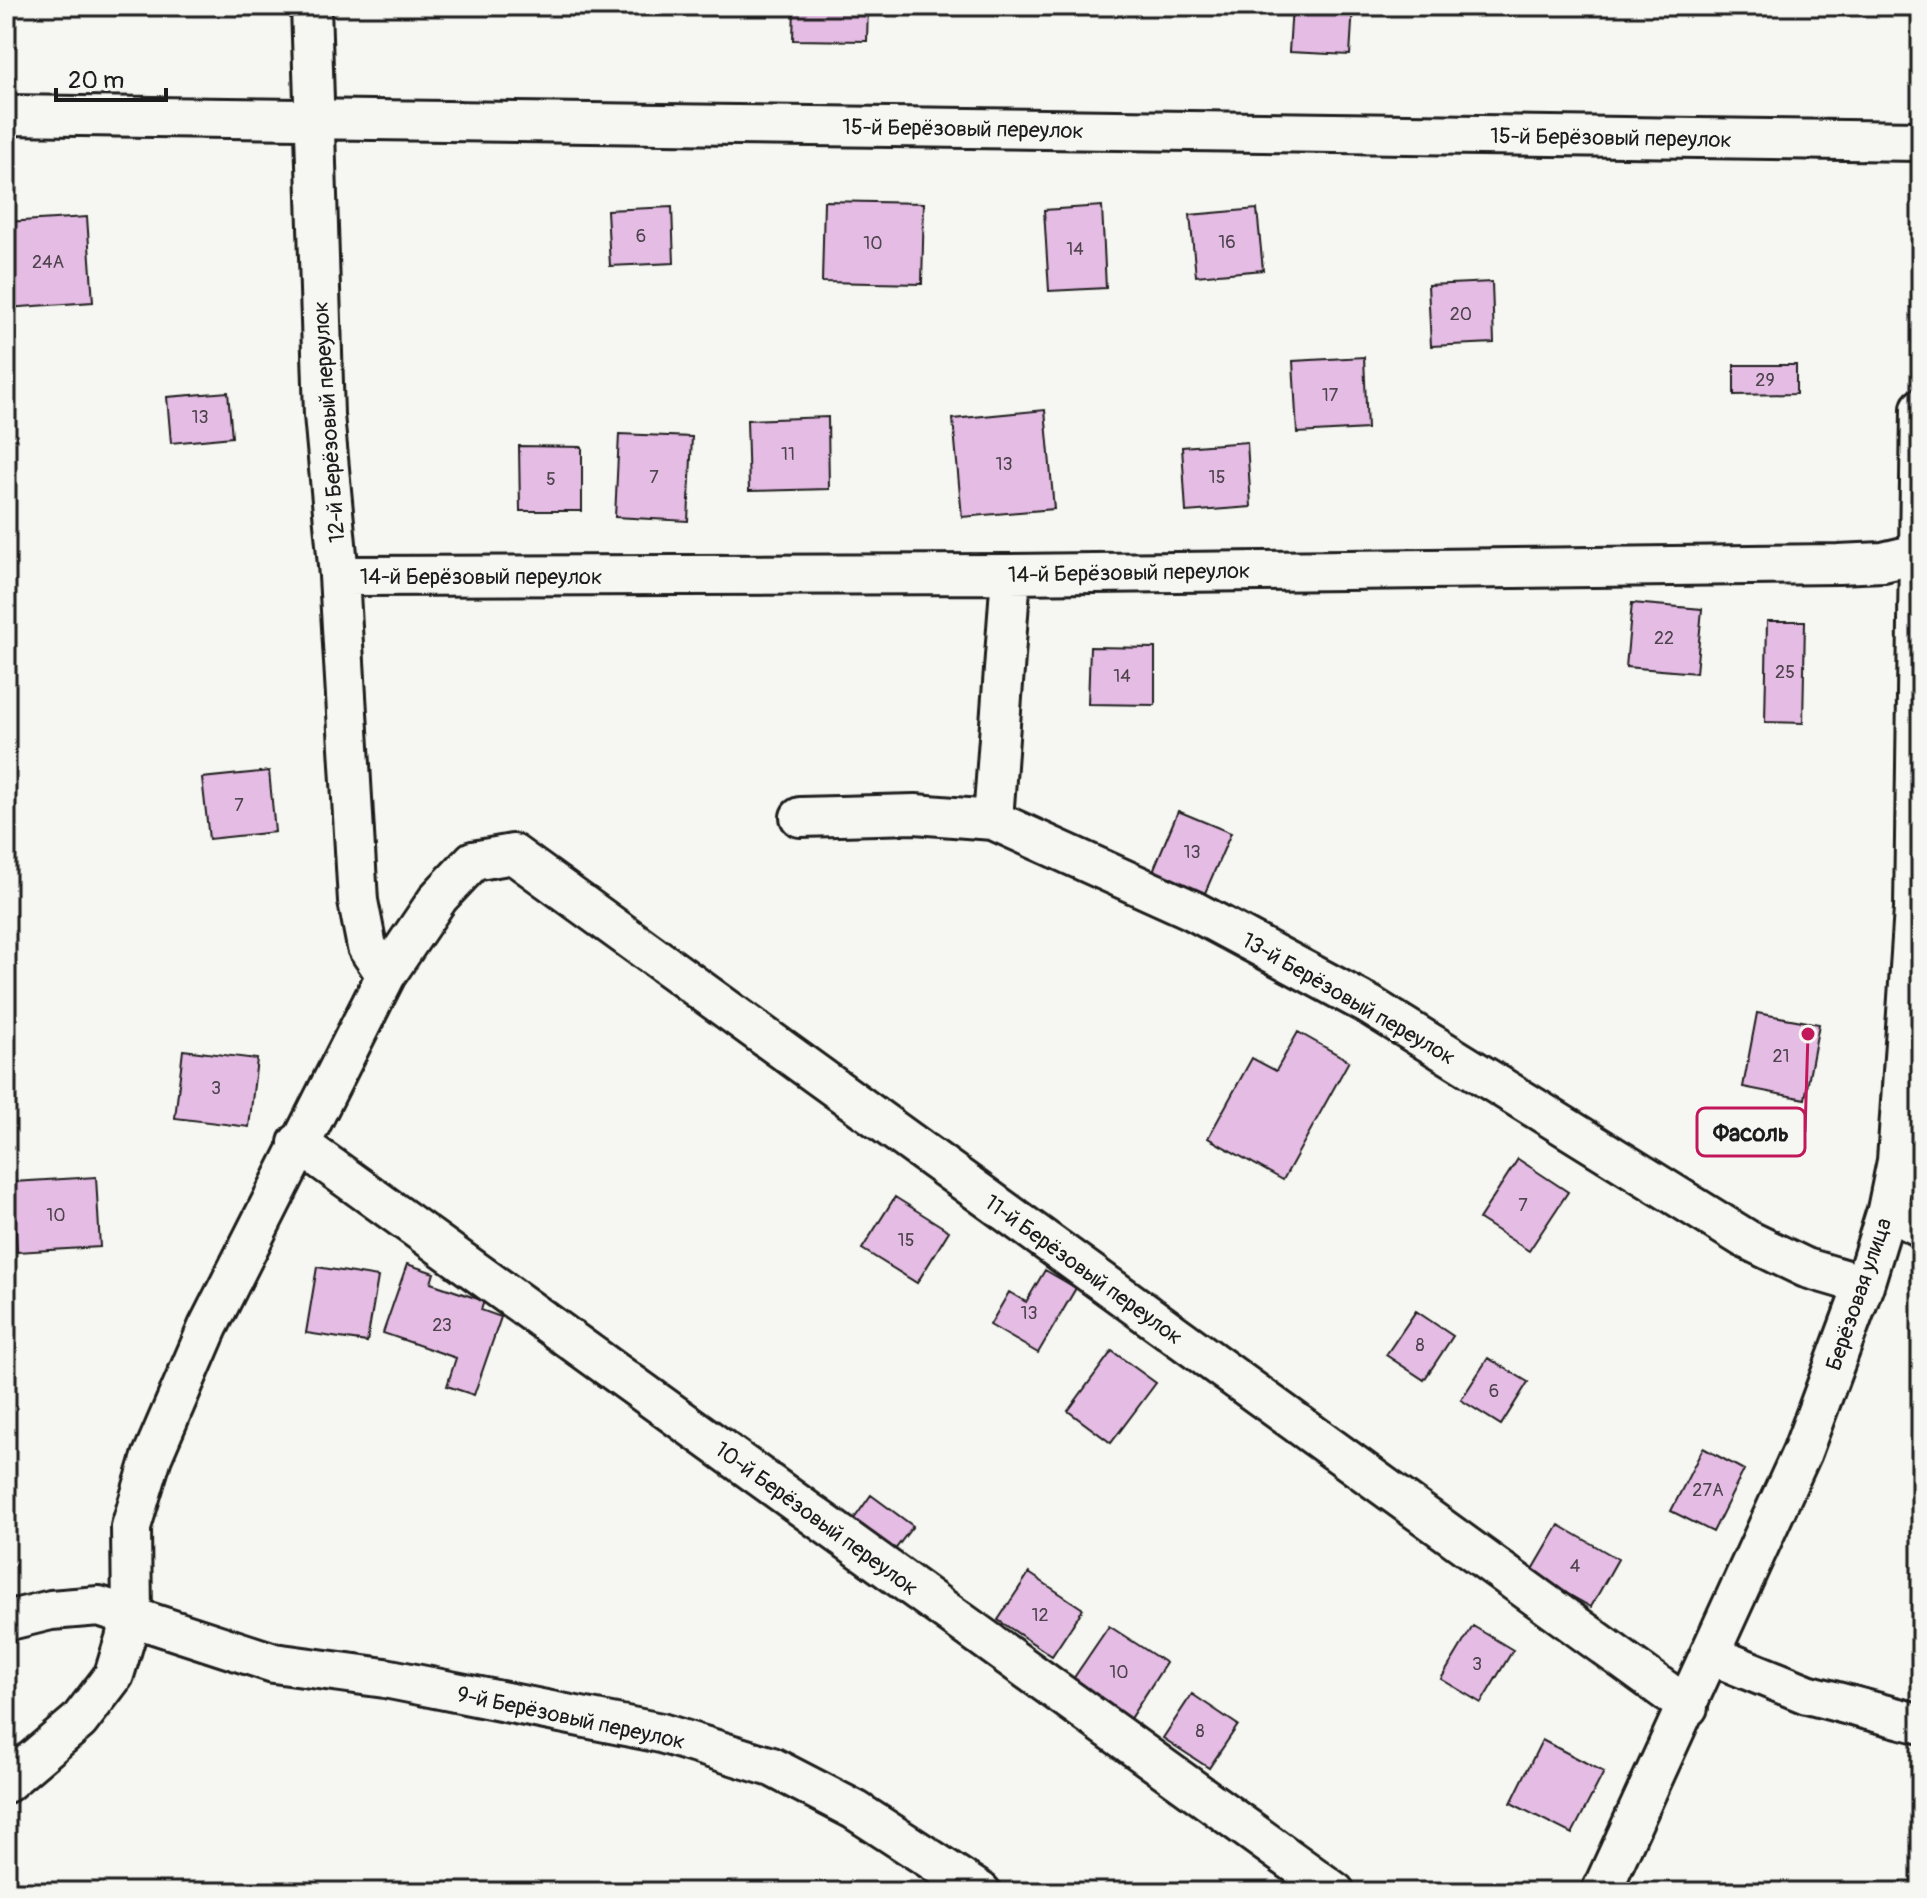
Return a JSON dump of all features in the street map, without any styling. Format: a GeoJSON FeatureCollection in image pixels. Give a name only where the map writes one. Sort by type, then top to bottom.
{"type":"FeatureCollection","features":[{"type":"Feature","properties":{"kind":"street","name":"12-й Берёзовый переулок"},"geometry":{"type":"LineString","coordinates":[[311,6],[324,415],[339,576],[358,901],[367,947],[386,975]]}},
{"type":"Feature","properties":{"kind":"street","name":"15-й Берёзовый переулок"},"geometry":{"type":"LineString","coordinates":[[6,115],[201,115],[313,120],[1921,141]]}},
{"type":"Feature","properties":{"kind":"street","name":"Берёзовая улица"},"geometry":{"type":"LineString","coordinates":[[1601,1892],[1802,1452],[1864,1285],[1887,1210],[1897,1161],[1917,909],[1921,408]]}},
{"type":"Feature","properties":{"kind":"street","name":"14-й Берёзовый переулок"},"geometry":{"type":"LineString","coordinates":[[339,576],[1011,574],[1838,564],[1883,562],[1919,554]]}},
{"type":"Feature","properties":{"kind":"street"},"geometry":{"type":"LineString","coordinates":[[993,820],[1011,574]]}},
{"type":"Feature","properties":{"kind":"street","name":"13-й Берёзовый переулок"},"geometry":{"type":"LineString","coordinates":[[800,817],[915,814],[993,820],[1192,910],[1369,1005],[1746,1239],[1806,1268],[1864,1285]]}},
{"type":"Feature","properties":{"kind":"street","name":"11-й Берёзовый переулок"},"geometry":{"type":"LineString","coordinates":[[386,975],[439,897],[473,861],[513,854],[1688,1707]]}},
{"type":"Feature","properties":{"kind":"street"},"geometry":{"type":"LineString","coordinates":[[6,1783],[79,1721],[114,1675],[132,1616],[131,1527],[152,1457],[208,1327],[298,1143],[386,975]]}},
{"type":"Feature","properties":{"kind":"street","name":"10-й Берёзовый переулок"},"geometry":{"type":"LineString","coordinates":[[298,1143],[1335,1892]]}},
{"type":"Feature","properties":{"kind":"street"},"geometry":{"type":"LineString","coordinates":[[1887,1210],[1921,1227]]}},
{"type":"Feature","properties":{"kind":"street","name":"9-й Берёзовый переулок"},"geometry":{"type":"LineString","coordinates":[[6,1621],[51,1610],[99,1606],[274,1663],[385,1678],[661,1733],[772,1767],[855,1810],[981,1892]]}},
{"type":"Feature","properties":{"kind":"street"},"geometry":{"type":"LineString","coordinates":[[1711,1655],[1807,1694],[1921,1724]]}},
{"type":"Feature","properties":{"kind":"building"},"geometry":{"type":"Polygon","coordinates":[[[794,6],[868,6],[867,41],[793,40],[794,6]]]}},
{"type":"Feature","properties":{"kind":"building"},"geometry":{"type":"Polygon","coordinates":[[[1292,6],[1353,6],[1350,55],[1289,52],[1292,6]]]}},
{"type":"Feature","properties":{"kind":"building"},"geometry":{"type":"Polygon","coordinates":[[[824,201],[924,203],[922,284],[822,282],[824,201]]]}},
{"type":"Feature","properties":{"kind":"building"},"geometry":{"type":"Polygon","coordinates":[[[1102,206],[1106,288],[1049,291],[1044,210],[1102,206]]]}},
{"type":"Feature","properties":{"kind":"building"},"geometry":{"type":"Polygon","coordinates":[[[672,207],[674,263],[610,266],[607,210],[672,207]]]}},
{"type":"Feature","properties":{"kind":"building"},"geometry":{"type":"Polygon","coordinates":[[[1257,209],[1263,270],[1196,276],[1190,215],[1257,209]]]}},
{"type":"Feature","properties":{"kind":"building"},"geometry":{"type":"Polygon","coordinates":[[[87,217],[93,302],[6,308],[6,222],[87,217]]]}},
{"type":"Feature","properties":{"kind":"building"},"geometry":{"type":"Polygon","coordinates":[[[1492,282],[1494,343],[1431,346],[1428,285],[1492,282]]]}},
{"type":"Feature","properties":{"kind":"building"},"geometry":{"type":"Polygon","coordinates":[[[1364,357],[1367,429],[1297,433],[1293,361],[1364,357]]]}},
{"type":"Feature","properties":{"kind":"building"},"geometry":{"type":"Polygon","coordinates":[[[1734,365],[1796,365],[1796,394],[1734,395],[1734,365]]]}},
{"type":"Feature","properties":{"kind":"building"},"geometry":{"type":"Polygon","coordinates":[[[228,392],[232,437],[171,443],[167,397],[228,392]]]}},
{"type":"Feature","properties":{"kind":"building"},"geometry":{"type":"Polygon","coordinates":[[[1045,410],[1054,509],[962,517],[953,419],[1045,410]]]}},
{"type":"Feature","properties":{"kind":"building"},"geometry":{"type":"Polygon","coordinates":[[[828,417],[829,489],[749,491],[747,420],[828,417]]]}},
{"type":"Feature","properties":{"kind":"building"},"geometry":{"type":"Polygon","coordinates":[[[619,434],[692,437],[688,521],[615,517],[619,434]]]}},
{"type":"Feature","properties":{"kind":"building"},"geometry":{"type":"Polygon","coordinates":[[[1247,442],[1251,507],[1186,512],[1182,447],[1247,442]]]}},
{"type":"Feature","properties":{"kind":"building"},"geometry":{"type":"Polygon","coordinates":[[[519,446],[582,447],[582,511],[520,511],[519,446]]]}},
{"type":"Feature","properties":{"kind":"building"},"geometry":{"type":"Polygon","coordinates":[[[1632,603],[1702,609],[1696,673],[1626,667],[1632,603]]]}},
{"type":"Feature","properties":{"kind":"building"},"geometry":{"type":"Polygon","coordinates":[[[1767,621],[1805,621],[1803,723],[1765,722],[1767,621]]]}},
{"type":"Feature","properties":{"kind":"building"},"geometry":{"type":"Polygon","coordinates":[[[1090,647],[1155,648],[1155,705],[1088,704],[1090,647]]]}},
{"type":"Feature","properties":{"kind":"building"},"geometry":{"type":"Polygon","coordinates":[[[269,771],[275,832],[209,839],[202,778],[269,771]]]}},
{"type":"Feature","properties":{"kind":"building"},"geometry":{"type":"Polygon","coordinates":[[[1178,811],[1231,833],[1205,893],[1153,871],[1178,811]]]}},
{"type":"Feature","properties":{"kind":"building"},"geometry":{"type":"Polygon","coordinates":[[[1757,1013],[1819,1024],[1805,1099],[1743,1087],[1757,1013]]]}},
{"type":"Feature","properties":{"kind":"building"},"geometry":{"type":"Polygon","coordinates":[[[1298,1032],[1349,1061],[1283,1180],[1208,1138],[1252,1058],[1276,1071],[1298,1032]]]}},
{"type":"Feature","properties":{"kind":"building"},"geometry":{"type":"Polygon","coordinates":[[[183,1050],[257,1059],[249,1127],[175,1118],[183,1050]]]}},
{"type":"Feature","properties":{"kind":"building"},"geometry":{"type":"Polygon","coordinates":[[[1518,1159],[1568,1192],[1529,1251],[1479,1219],[1518,1159]]]}},
{"type":"Feature","properties":{"kind":"building"},"geometry":{"type":"Polygon","coordinates":[[[96,1177],[100,1247],[17,1252],[13,1182],[96,1177]]]}},
{"type":"Feature","properties":{"kind":"building"},"geometry":{"type":"Polygon","coordinates":[[[895,1197],[949,1231],[917,1283],[862,1249],[895,1197]]]}},
{"type":"Feature","properties":{"kind":"building"},"geometry":{"type":"Polygon","coordinates":[[[407,1264],[434,1273],[431,1283],[484,1301],[481,1310],[501,1317],[474,1395],[447,1386],[456,1358],[383,1333],[407,1264]]]}},
{"type":"Feature","properties":{"kind":"building"},"geometry":{"type":"Polygon","coordinates":[[[317,1267],[378,1277],[367,1342],[306,1333],[317,1267]]]}},
{"type":"Feature","properties":{"kind":"building"},"geometry":{"type":"Polygon","coordinates":[[[1045,1270],[1076,1288],[1038,1353],[990,1325],[1009,1292],[1026,1302],[1045,1270]]]}},
{"type":"Feature","properties":{"kind":"building"},"geometry":{"type":"Polygon","coordinates":[[[1416,1311],[1453,1336],[1424,1380],[1386,1355],[1416,1311]]]}},
{"type":"Feature","properties":{"kind":"building"},"geometry":{"type":"Polygon","coordinates":[[[1112,1351],[1156,1383],[1111,1443],[1068,1411],[1112,1351]]]}},
{"type":"Feature","properties":{"kind":"building"},"geometry":{"type":"Polygon","coordinates":[[[1488,1358],[1528,1382],[1501,1425],[1461,1400],[1488,1358]]]}},
{"type":"Feature","properties":{"kind":"building"},"geometry":{"type":"Polygon","coordinates":[[[1703,1448],[1744,1470],[1713,1532],[1671,1511],[1703,1448]]]}},
{"type":"Feature","properties":{"kind":"building"},"geometry":{"type":"Polygon","coordinates":[[[871,1495],[913,1526],[890,1556],[849,1526],[871,1495]]]}},
{"type":"Feature","properties":{"kind":"building"},"geometry":{"type":"Polygon","coordinates":[[[1559,1525],[1618,1559],[1591,1607],[1531,1573],[1559,1525]]]}},
{"type":"Feature","properties":{"kind":"building"},"geometry":{"type":"Polygon","coordinates":[[[1029,1573],[1083,1609],[1052,1656],[998,1620],[1029,1573]]]}},
{"type":"Feature","properties":{"kind":"building"},"geometry":{"type":"Polygon","coordinates":[[[1109,1626],[1166,1663],[1129,1720],[1071,1682],[1109,1626]]]}},
{"type":"Feature","properties":{"kind":"building"},"geometry":{"type":"Polygon","coordinates":[[[1473,1626],[1513,1650],[1481,1703],[1441,1679],[1473,1626]]]}},
{"type":"Feature","properties":{"kind":"building"},"geometry":{"type":"Polygon","coordinates":[[[1192,1694],[1238,1725],[1209,1768],[1163,1738],[1192,1694]]]}},
{"type":"Feature","properties":{"kind":"building"},"geometry":{"type":"Polygon","coordinates":[[[1542,1740],[1604,1772],[1572,1834],[1511,1803],[1542,1740]]]}},
{"type":"Feature","properties":{"kind":"place","name":"Фасоль"},"geometry":{"type":"Point","coordinates":[1808,1034]}}]}
